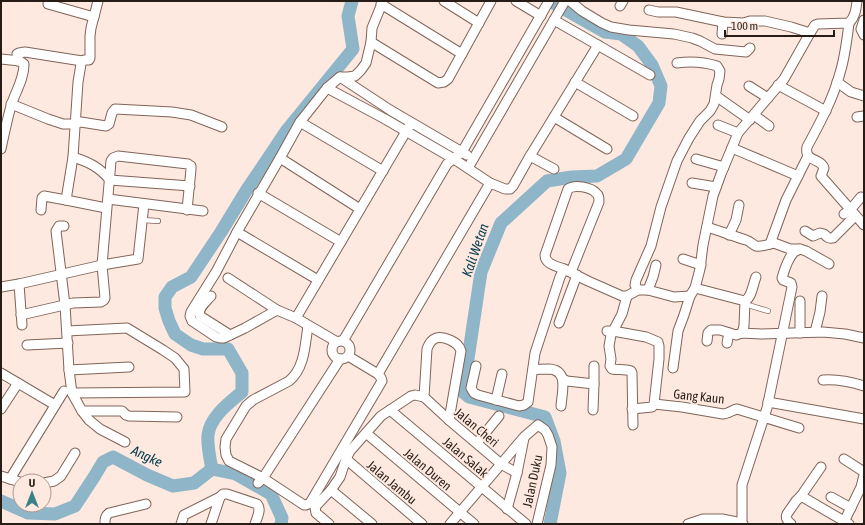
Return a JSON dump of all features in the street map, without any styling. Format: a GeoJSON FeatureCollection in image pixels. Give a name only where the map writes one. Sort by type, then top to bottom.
{"type":"FeatureCollection","features":[{"type":"Feature","properties":{"kind":"street"},"geometry":{"type":"LineString","coordinates":[[18,61],[17,54],[25,52],[82,61],[89,60],[90,36],[98,1]]}},
{"type":"Feature","properties":{"kind":"street"},"geometry":{"type":"LineString","coordinates":[[444,1],[479,23]]}},
{"type":"Feature","properties":{"kind":"street"},"geometry":{"type":"LineString","coordinates":[[371,42],[438,83],[444,82],[448,79],[490,1]]}},
{"type":"Feature","properties":{"kind":"street"},"geometry":{"type":"LineString","coordinates":[[516,1],[542,14]]}},
{"type":"Feature","properties":{"kind":"street"},"geometry":{"type":"LineString","coordinates":[[308,326],[304,352],[299,370],[294,377],[283,385],[253,400],[246,406],[226,439],[225,447],[226,455],[229,461],[260,481],[304,505],[310,503],[382,381],[378,374],[344,357],[335,356],[332,351],[333,346],[340,342],[447,164],[462,152],[549,1]]}},
{"type":"Feature","properties":{"kind":"street"},"geometry":{"type":"LineString","coordinates":[[468,168],[555,17],[566,1],[611,27],[674,34],[692,38],[715,49],[746,52],[750,48]]}},
{"type":"Feature","properties":{"kind":"street"},"geometry":{"type":"LineString","coordinates":[[277,310],[224,338],[216,337],[192,321],[190,316],[190,312],[216,272],[258,193],[300,122],[327,88],[340,77],[355,76],[366,63],[371,42],[372,28],[382,3],[462,54]]}},
{"type":"Feature","properties":{"kind":"street"},"geometry":{"type":"LineString","coordinates":[[48,4],[94,17]]}},
{"type":"Feature","properties":{"kind":"street"},"geometry":{"type":"LineString","coordinates":[[859,4],[853,19],[849,23],[844,54],[837,82],[826,111],[807,147],[806,152],[808,156],[824,167],[820,176],[849,214],[864,225]]}},
{"type":"Feature","properties":{"kind":"street"},"geometry":{"type":"LineString","coordinates":[[649,10],[658,12],[676,12],[723,22],[744,23],[750,21],[765,21],[810,32]]}},
{"type":"Feature","properties":{"kind":"street"},"geometry":{"type":"LineString","coordinates":[[555,17],[598,45],[650,75]]}},
{"type":"Feature","properties":{"kind":"street"},"geometry":{"type":"LineString","coordinates":[[864,20],[862,29],[864,34]]}},
{"type":"Feature","properties":{"kind":"street"},"geometry":{"type":"LineString","coordinates":[[722,34],[723,22]]}},
{"type":"Feature","properties":{"kind":"street"},"geometry":{"type":"LineString","coordinates":[[673,368],[678,331],[701,265],[713,196],[738,133],[784,79],[815,25],[849,23]]}},
{"type":"Feature","properties":{"kind":"street"},"geometry":{"type":"LineString","coordinates":[[535,26],[547,32]]}},
{"type":"Feature","properties":{"kind":"street"},"geometry":{"type":"LineString","coordinates":[[327,88],[406,131],[454,159],[490,183],[505,189],[510,189],[598,45]]}},
{"type":"Feature","properties":{"kind":"street"},"geometry":{"type":"LineString","coordinates":[[1,58],[22,62],[24,64],[18,90],[11,104],[1,149]]}},
{"type":"Feature","properties":{"kind":"street"},"geometry":{"type":"LineString","coordinates":[[66,200],[73,157],[78,82],[82,61]]}},
{"type":"Feature","properties":{"kind":"street"},"geometry":{"type":"LineString","coordinates":[[638,290],[635,285],[636,280],[651,246],[660,207],[677,161],[700,121],[710,111],[716,96],[720,75],[720,71],[717,66],[698,62],[677,63]]}},
{"type":"Feature","properties":{"kind":"street"},"geometry":{"type":"LineString","coordinates":[[340,77],[411,123],[473,158]]}},
{"type":"Feature","properties":{"kind":"street"},"geometry":{"type":"LineString","coordinates":[[576,82],[633,116]]}},
{"type":"Feature","properties":{"kind":"street"},"geometry":{"type":"LineString","coordinates":[[837,82],[851,92],[864,96]]}},
{"type":"Feature","properties":{"kind":"street"},"geometry":{"type":"LineString","coordinates":[[778,85],[826,111]]}},
{"type":"Feature","properties":{"kind":"street"},"geometry":{"type":"LineString","coordinates":[[750,86],[768,98]]}},
{"type":"Feature","properties":{"kind":"street"},"geometry":{"type":"LineString","coordinates":[[716,96],[768,126]]}},
{"type":"Feature","properties":{"kind":"street"},"geometry":{"type":"LineString","coordinates":[[11,104],[63,124],[81,122],[106,126],[109,124],[113,110],[116,109],[172,112],[191,115],[222,127]]}},
{"type":"Feature","properties":{"kind":"street"},"geometry":{"type":"LineString","coordinates":[[554,117],[607,148]]}},
{"type":"Feature","properties":{"kind":"street"},"geometry":{"type":"LineString","coordinates":[[300,122],[383,171]]}},
{"type":"Feature","properties":{"kind":"street"},"geometry":{"type":"LineString","coordinates":[[296,318],[411,123]]}},
{"type":"Feature","properties":{"kind":"street"},"geometry":{"type":"LineString","coordinates":[[718,125],[738,133]]}},
{"type":"Feature","properties":{"kind":"street"},"geometry":{"type":"LineString","coordinates":[[732,148],[798,176]]}},
{"type":"Feature","properties":{"kind":"street"},"geometry":{"type":"LineString","coordinates":[[22,315],[65,305],[86,302],[101,302],[104,300],[102,265],[111,161],[115,157],[118,156],[188,164],[191,166],[187,210]]}},
{"type":"Feature","properties":{"kind":"street"},"geometry":{"type":"LineString","coordinates":[[530,156],[554,170]]}},
{"type":"Feature","properties":{"kind":"street"},"geometry":{"type":"LineString","coordinates":[[770,244],[786,200],[808,156]]}},
{"type":"Feature","properties":{"kind":"street"},"geometry":{"type":"LineString","coordinates":[[73,157],[92,164],[103,172],[110,180],[190,186]]}},
{"type":"Feature","properties":{"kind":"street"},"geometry":{"type":"LineString","coordinates":[[280,158],[360,209]]}},
{"type":"Feature","properties":{"kind":"street"},"geometry":{"type":"LineString","coordinates":[[696,159],[724,167]]}},
{"type":"Feature","properties":{"kind":"street"},"geometry":{"type":"LineString","coordinates":[[692,182],[716,187]]}},
{"type":"Feature","properties":{"kind":"street"},"geometry":{"type":"LineString","coordinates":[[378,374],[490,183]]}},
{"type":"Feature","properties":{"kind":"street"},"geometry":{"type":"LineString","coordinates":[[559,323],[571,272],[599,202],[597,193],[592,190],[576,186],[568,189],[545,255],[547,262],[571,272],[622,296],[628,296],[638,290],[648,290],[674,297],[692,292],[745,302]]}},
{"type":"Feature","properties":{"kind":"street"},"geometry":{"type":"LineString","coordinates":[[258,193],[341,242]]}},
{"type":"Feature","properties":{"kind":"street"},"geometry":{"type":"LineString","coordinates":[[40,210],[42,198],[44,196],[107,204],[144,204],[203,212]]}},
{"type":"Feature","properties":{"kind":"street"},"geometry":{"type":"LineString","coordinates":[[805,232],[813,236],[820,233],[824,234],[828,238],[833,238],[862,197]]}},
{"type":"Feature","properties":{"kind":"street"},"geometry":{"type":"LineString","coordinates":[[1,287],[61,273],[138,259],[144,204]]}},
{"type":"Feature","properties":{"kind":"street"},"geometry":{"type":"LineString","coordinates":[[729,235],[736,220],[739,205]]}},
{"type":"Feature","properties":{"kind":"street"},"geometry":{"type":"LineString","coordinates":[[64,226],[58,226],[56,230],[68,343],[68,392],[89,420],[100,429],[124,442]]}},
{"type":"Feature","properties":{"kind":"street"},"geometry":{"type":"LineString","coordinates":[[707,227],[751,242],[756,246],[766,246],[776,243],[787,248],[811,253],[829,264]]}},
{"type":"Feature","properties":{"kind":"street"},"geometry":{"type":"LineString","coordinates":[[237,232],[318,280]]}},
{"type":"Feature","properties":{"kind":"street"},"geometry":{"type":"LineString","coordinates":[[688,524],[703,519],[722,519],[742,523],[742,485],[768,402],[792,287],[791,283],[783,280],[782,278],[791,257],[797,249]]}},
{"type":"Feature","properties":{"kind":"street"},"geometry":{"type":"LineString","coordinates":[[683,259],[701,265]]}},
{"type":"Feature","properties":{"kind":"street"},"geometry":{"type":"LineString","coordinates":[[648,290],[656,265]]}},
{"type":"Feature","properties":{"kind":"street"},"geometry":{"type":"LineString","coordinates":[[476,366],[472,392],[478,396],[518,406],[527,404],[529,400],[535,352],[560,277],[571,272]]}},
{"type":"Feature","properties":{"kind":"street"},"geometry":{"type":"LineString","coordinates":[[742,333],[744,326],[745,302],[750,296],[756,277]]}},
{"type":"Feature","properties":{"kind":"street"},"geometry":{"type":"LineString","coordinates":[[228,278],[277,310],[296,318],[308,326],[340,342],[347,343],[350,352],[344,357],[260,481]]}},
{"type":"Feature","properties":{"kind":"street"},"geometry":{"type":"LineString","coordinates":[[19,284],[22,325]]}},
{"type":"Feature","properties":{"kind":"street"},"geometry":{"type":"LineString","coordinates":[[211,296],[200,309],[200,316],[230,335]]}},
{"type":"Feature","properties":{"kind":"street"},"geometry":{"type":"LineString","coordinates":[[609,331],[622,314],[628,296]]}},
{"type":"Feature","properties":{"kind":"street"},"geometry":{"type":"LineString","coordinates":[[815,332],[822,296]]}},
{"type":"Feature","properties":{"kind":"street"},"geometry":{"type":"LineString","coordinates":[[800,301],[800,333]]}},
{"type":"Feature","properties":{"kind":"street"},"geometry":{"type":"LineString","coordinates":[[5,478],[55,405],[68,392],[185,392],[184,369],[175,358],[127,328],[67,331]]}},
{"type":"Feature","properties":{"kind":"street"},"geometry":{"type":"LineString","coordinates":[[707,341],[708,333],[711,330],[720,330],[736,335],[742,333],[761,334],[823,332],[845,334],[864,338]]}},
{"type":"Feature","properties":{"kind":"street"},"geometry":{"type":"LineString","coordinates":[[609,331],[646,338],[658,342],[659,359],[654,404],[652,407],[632,409]]}},
{"type":"Feature","properties":{"kind":"street"},"geometry":{"type":"LineString","coordinates":[[609,331],[611,335],[610,366],[612,369],[631,370],[633,425]]}},
{"type":"Feature","properties":{"kind":"street"},"geometry":{"type":"LineString","coordinates":[[727,343],[729,333]]}},
{"type":"Feature","properties":{"kind":"street"},"geometry":{"type":"LineString","coordinates":[[329,524],[316,513],[315,507],[331,490],[340,477],[350,451],[381,416],[411,396],[416,394],[424,397],[427,349],[429,343],[437,337],[445,338],[457,343],[461,351],[450,420]]}},
{"type":"Feature","properties":{"kind":"street"},"geometry":{"type":"LineString","coordinates":[[27,345],[68,343]]}},
{"type":"Feature","properties":{"kind":"street"},"geometry":{"type":"LineString","coordinates":[[593,410],[594,366]]}},
{"type":"Feature","properties":{"kind":"street"},"geometry":{"type":"LineString","coordinates":[[69,370],[129,367]]}},
{"type":"Feature","properties":{"kind":"street"},"geometry":{"type":"LineString","coordinates":[[532,370],[549,369],[561,374],[563,379],[561,406]]}},
{"type":"Feature","properties":{"kind":"street"},"geometry":{"type":"LineString","coordinates":[[1,373],[55,405]]}},
{"type":"Feature","properties":{"kind":"street"},"geometry":{"type":"LineString","coordinates":[[496,400],[502,374]]}},
{"type":"Feature","properties":{"kind":"street"},"geometry":{"type":"LineString","coordinates":[[563,379],[567,381],[594,384]]}},
{"type":"Feature","properties":{"kind":"street"},"geometry":{"type":"LineString","coordinates":[[823,380],[853,382],[864,386]]}},
{"type":"Feature","properties":{"kind":"street"},"geometry":{"type":"LineString","coordinates":[[1,409],[18,383]]}},
{"type":"Feature","properties":{"kind":"street","name":"Jalan Cheri"},"geometry":{"type":"LineString","coordinates":[[424,397],[501,464],[517,473]]}},
{"type":"Feature","properties":{"kind":"street"},"geometry":{"type":"LineString","coordinates":[[768,402],[864,419]]}},
{"type":"Feature","properties":{"kind":"street","name":"Gang Kaun"},"geometry":{"type":"LineString","coordinates":[[654,404],[723,414],[727,414],[737,409],[799,428]]}},
{"type":"Feature","properties":{"kind":"street","name":"Jalan Salak"},"geometry":{"type":"LineString","coordinates":[[390,410],[526,524]]}},
{"type":"Feature","properties":{"kind":"street"},"geometry":{"type":"LineString","coordinates":[[82,411],[122,411],[126,416],[177,417]]}},
{"type":"Feature","properties":{"kind":"street"},"geometry":{"type":"LineString","coordinates":[[477,443],[499,416]]}},
{"type":"Feature","properties":{"kind":"street","name":"Jalan Duku"},"geometry":{"type":"LineString","coordinates":[[524,437],[538,424],[545,430],[552,447],[552,465],[537,524]]}},
{"type":"Feature","properties":{"kind":"street","name":"Jalan Duren"},"geometry":{"type":"LineString","coordinates":[[366,433],[474,524]]}},
{"type":"Feature","properties":{"kind":"street"},"geometry":{"type":"LineString","coordinates":[[450,524],[524,437]]}},
{"type":"Feature","properties":{"kind":"street"},"geometry":{"type":"LineString","coordinates":[[507,509],[517,473],[524,437]]}},
{"type":"Feature","properties":{"kind":"street"},"geometry":{"type":"LineString","coordinates":[[52,481],[61,476],[75,453]]}},
{"type":"Feature","properties":{"kind":"street","name":"Jalan Jambu"},"geometry":{"type":"LineString","coordinates":[[346,459],[422,524]]}},
{"type":"Feature","properties":{"kind":"street"},"geometry":{"type":"LineString","coordinates":[[801,496],[845,523],[862,488],[864,474],[844,459]]}},
{"type":"Feature","properties":{"kind":"street"},"geometry":{"type":"LineString","coordinates":[[791,524],[786,517],[786,514],[801,496],[821,467]]}},
{"type":"Feature","properties":{"kind":"street"},"geometry":{"type":"LineString","coordinates":[[331,490],[372,524]]}},
{"type":"Feature","properties":{"kind":"street"},"geometry":{"type":"LineString","coordinates":[[181,524],[184,516],[188,513],[220,497],[223,494],[256,504],[259,507],[259,511],[255,524]]}},
{"type":"Feature","properties":{"kind":"street"},"geometry":{"type":"LineString","coordinates":[[211,524],[220,497]]}},
{"type":"Feature","properties":{"kind":"street"},"geometry":{"type":"LineString","coordinates":[[831,497],[851,508]]}},
{"type":"Feature","properties":{"kind":"street"},"geometry":{"type":"LineString","coordinates":[[105,524],[106,516],[109,513],[146,504]]}},
{"type":"Feature","properties":{"kind":"lane"},"geometry":{"type":"LineString","coordinates":[[142,220],[158,221]]}},
{"type":"Feature","properties":{"kind":"lane"},"geometry":{"type":"LineString","coordinates":[[745,302],[768,311]]}},
{"type":"Feature","properties":{"kind":"waterway"},"geometry":{"type":"LineString","coordinates":[[1,501],[28,513],[55,514],[75,506],[103,462],[113,457],[147,475],[173,486],[194,483],[212,469],[208,443],[210,428],[216,416],[242,392],[242,373],[228,349],[203,349],[191,345],[175,334],[165,308],[165,297],[172,287],[191,277],[287,130],[353,49],[348,16],[352,1]]}},
{"type":"Feature","properties":{"kind":"waterway","name":"Kali Wetan"},"geometry":{"type":"LineString","coordinates":[[550,1],[605,32],[621,34],[638,46],[652,65],[661,86],[659,103],[626,159],[597,176],[572,177],[547,181],[501,223],[481,272],[463,392],[469,397],[545,417],[554,441],[560,473],[550,524]]}},
{"type":"Feature","properties":{"kind":"waterway"},"geometry":{"type":"LineString","coordinates":[[212,469],[236,474],[271,494],[282,518],[281,524]]}},
{"type":"Feature","properties":{"kind":"water label","name":"Angke"},"geometry":{"type":"Point","coordinates":[147,456]}}]}
